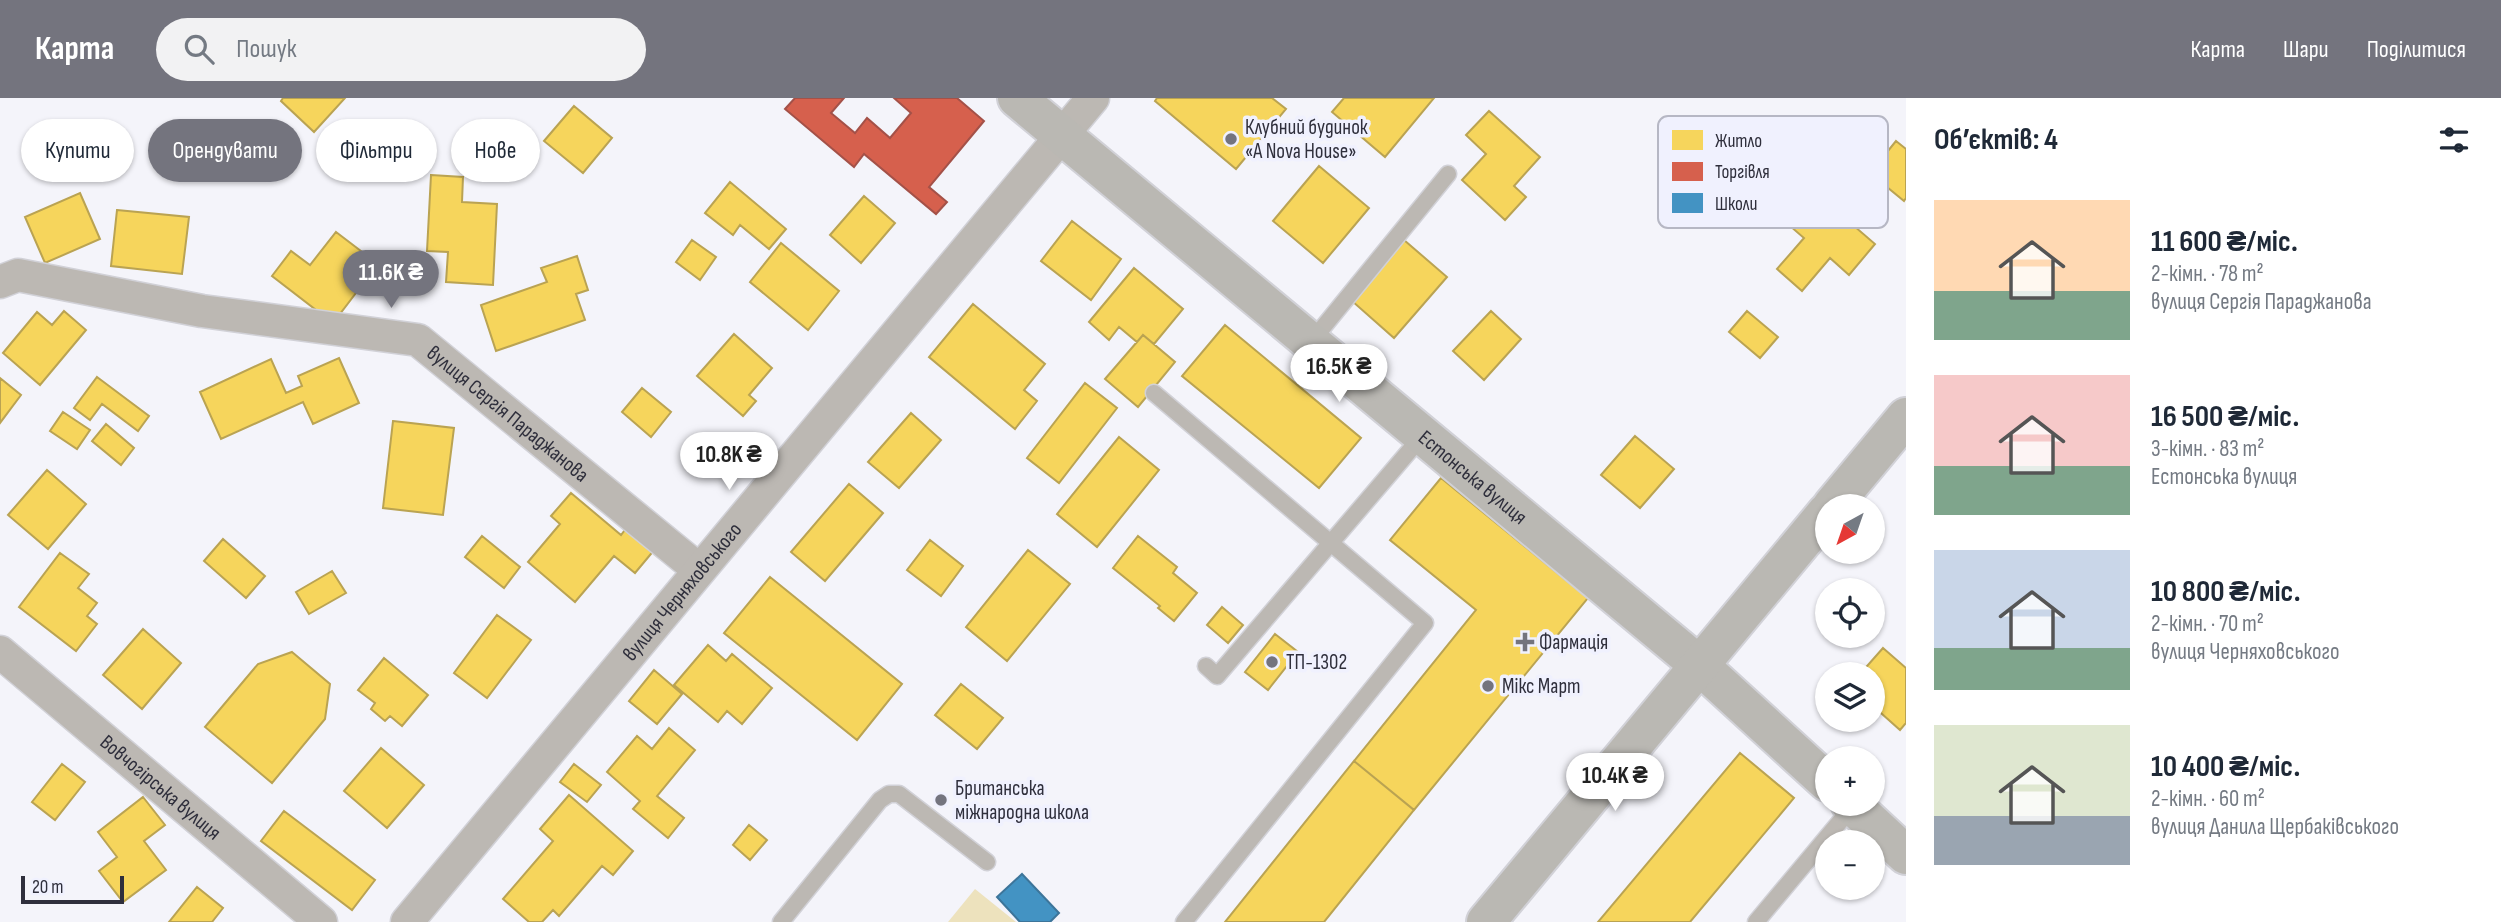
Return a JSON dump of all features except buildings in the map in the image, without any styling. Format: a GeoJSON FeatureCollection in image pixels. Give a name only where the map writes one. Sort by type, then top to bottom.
{"type":"FeatureCollection","features":[{"type":"Feature","properties":{"kind":"street","name":"Естонська вулиця"},"geometry":{"type":"LineString","coordinates":[[1017,98],[1699,665],[1815,771]]}},
{"type":"Feature","properties":{"kind":"street","name":"вулиця Черняховського"},"geometry":{"type":"LineString","coordinates":[[407,922],[698,569],[1093,98]]}},
{"type":"Feature","properties":{"kind":"street","name":"вулиця Сергія Параджанова"},"geometry":{"type":"LineString","coordinates":[[0,282],[18,275],[202,311],[418,340],[698,569]]}},
{"type":"Feature","properties":{"kind":"street"},"geometry":{"type":"LineString","coordinates":[[1842,494],[1906,417]]}},
{"type":"Feature","properties":{"kind":"street"},"geometry":{"type":"LineString","coordinates":[[1486,922],[1815,526]]}},
{"type":"Feature","properties":{"kind":"street","name":"Вовчогірська вулиця"},"geometry":{"type":"LineString","coordinates":[[0,652],[321,922]]}},
{"type":"Feature","properties":{"kind":"street","name":"Естонська вулиця"},"geometry":{"type":"LineString","coordinates":[[1864,816],[1906,855]]}},
{"type":"Feature","properties":{"kind":"lane"},"geometry":{"type":"LineString","coordinates":[[1311,342],[1448,174]]}},
{"type":"Feature","properties":{"kind":"lane"},"geometry":{"type":"LineString","coordinates":[[1154,393],[1425,623],[1184,922]]}},
{"type":"Feature","properties":{"kind":"lane"},"geometry":{"type":"LineString","coordinates":[[1206,666],[1217,676],[1423,435]]}},
{"type":"Feature","properties":{"kind":"lane"},"geometry":{"type":"LineString","coordinates":[[781,922],[880,800],[889,794],[900,794],[987,862]]}},
{"type":"Feature","properties":{"kind":"lane"},"geometry":{"type":"LineString","coordinates":[[1756,922],[1830,816]]}},
{"type":"Feature","properties":{"kind":"shaded area"},"geometry":{"type":"Polygon","coordinates":[[[975,889],[1016,922],[948,922],[975,889]]]}},
{"type":"Feature","properties":{"kind":"place","name":"Клубний будинок «A Nova House»"},"geometry":{"type":"Point","coordinates":[1231,139]}},
{"type":"Feature","properties":{"kind":"place","name":"Фармація"},"geometry":{"type":"Point","coordinates":[1525,642]}},
{"type":"Feature","properties":{"kind":"place","name":"ТП-1302"},"geometry":{"type":"Point","coordinates":[1272,662]}},
{"type":"Feature","properties":{"kind":"place","name":"Мікс Март"},"geometry":{"type":"Point","coordinates":[1488,686]}},
{"type":"Feature","properties":{"kind":"place","name":"Британська міжнародна школа"},"geometry":{"type":"Point","coordinates":[941,800]}}]}
